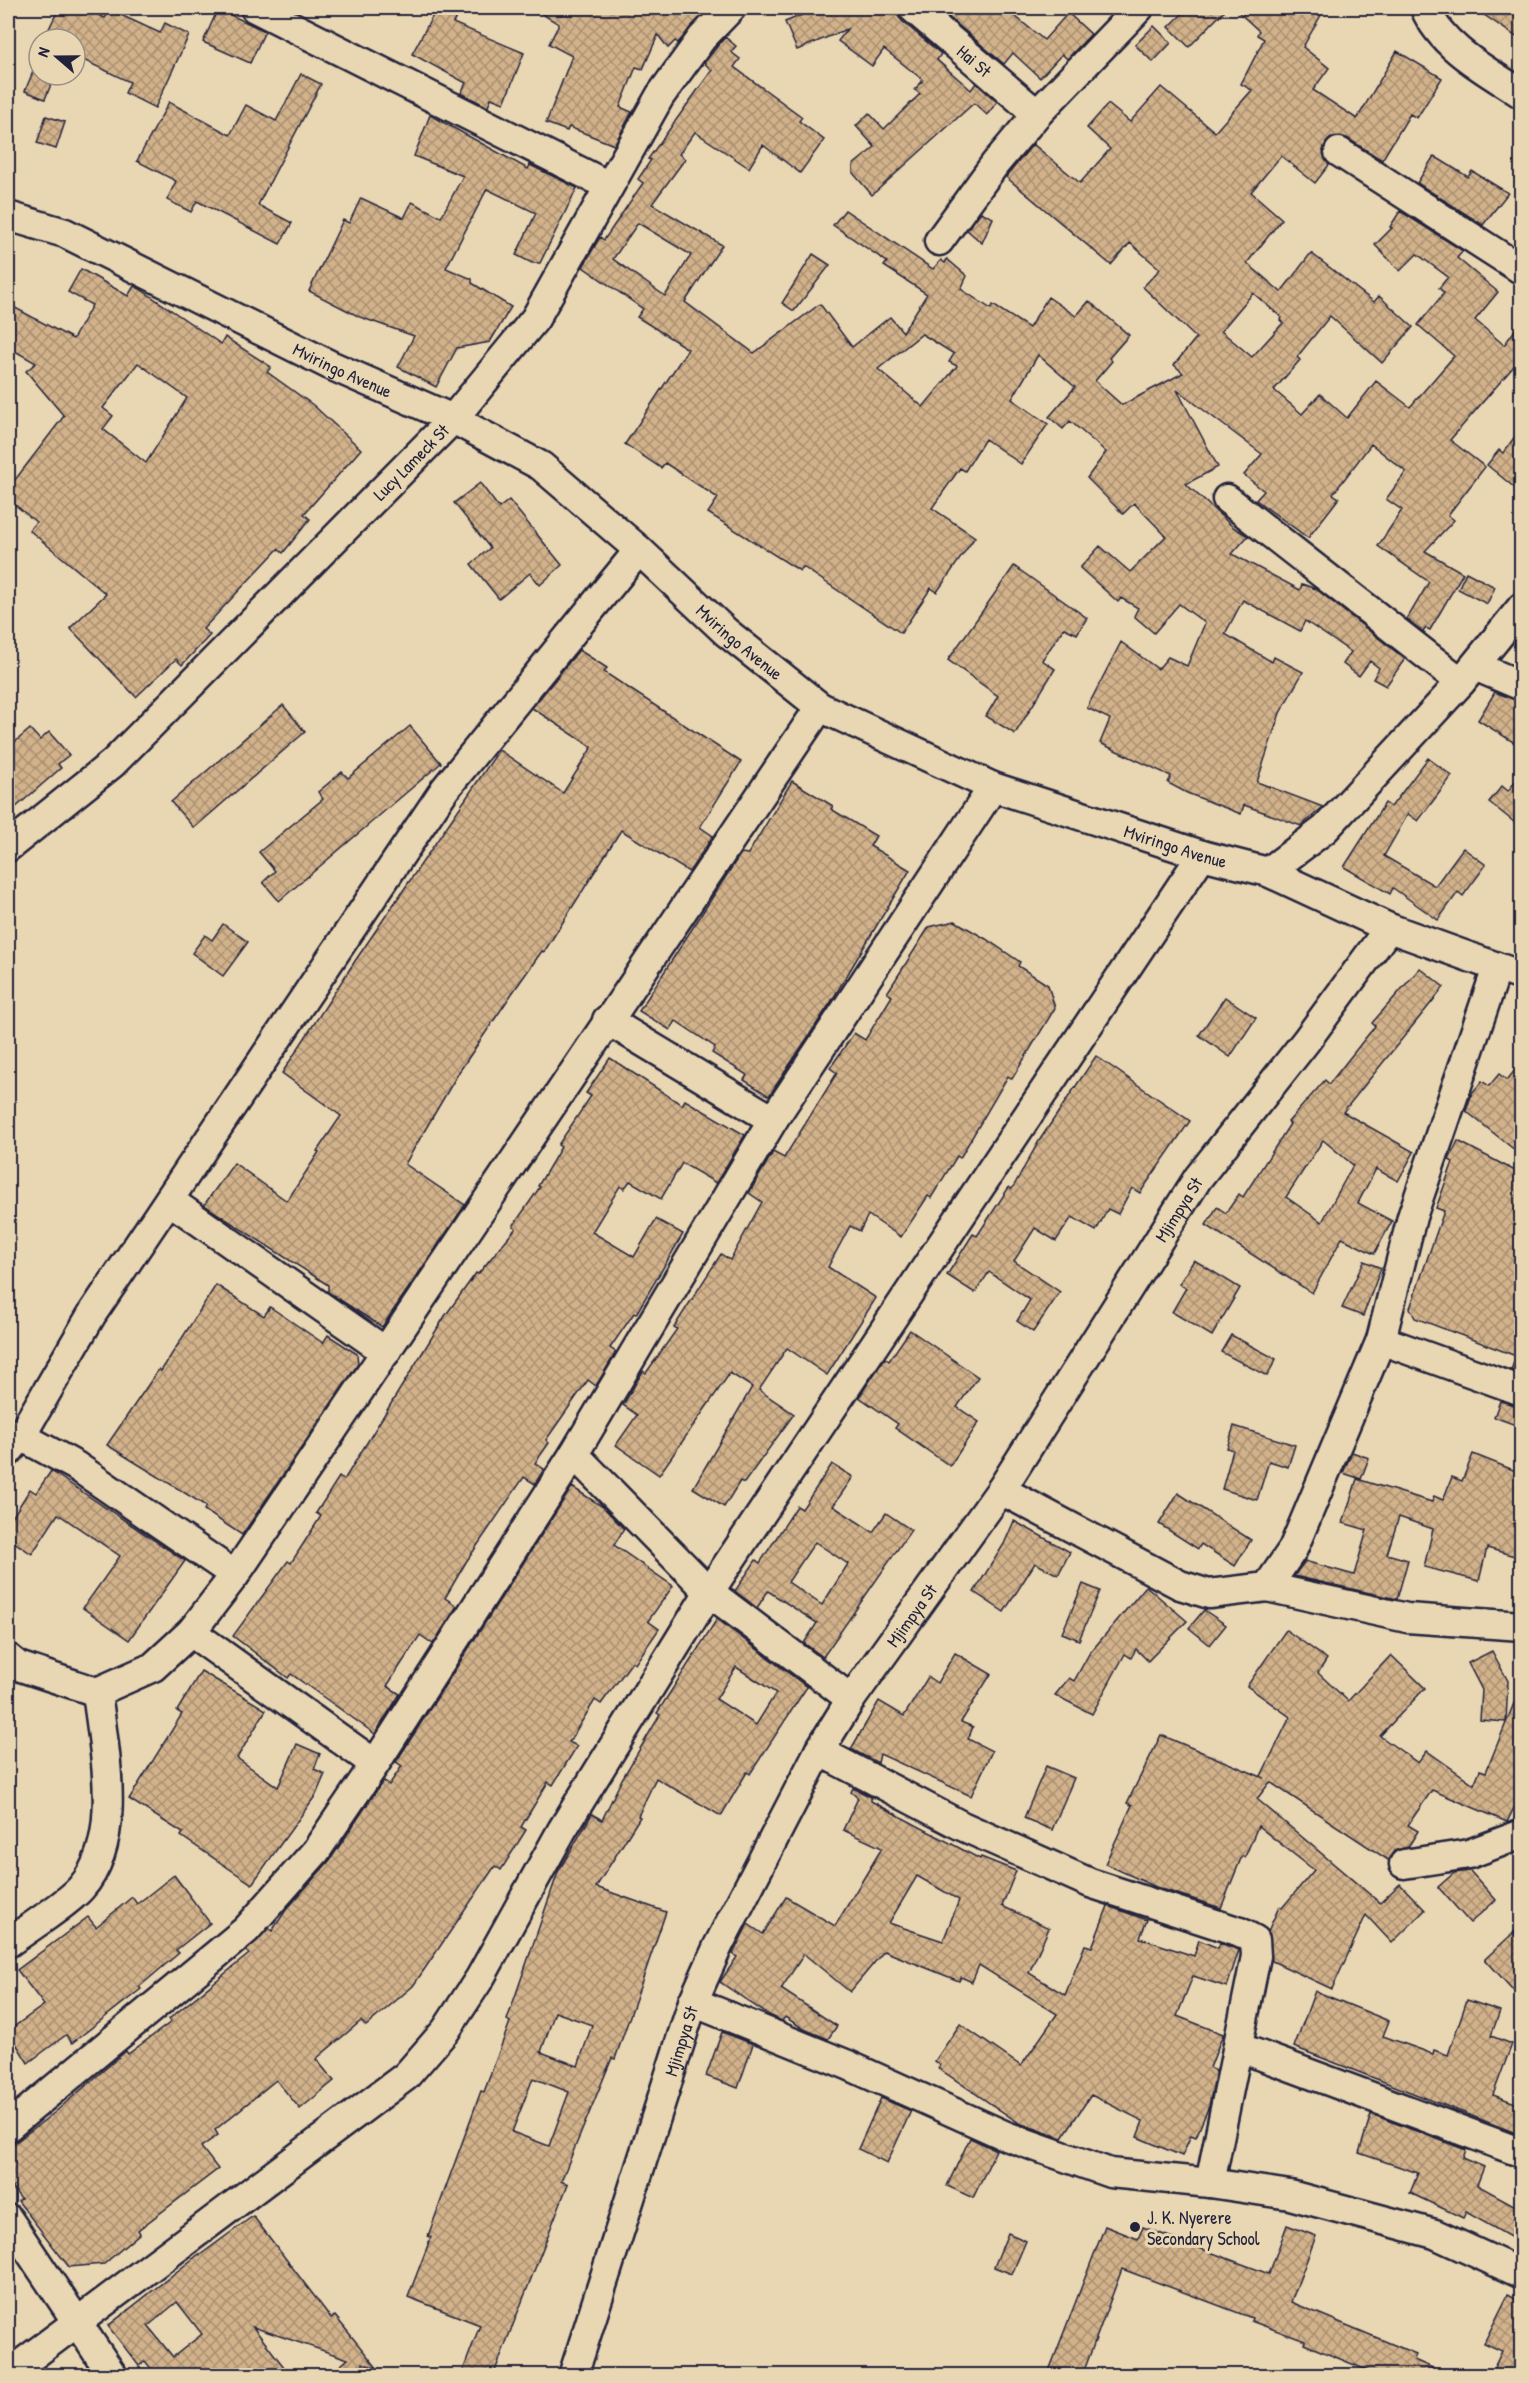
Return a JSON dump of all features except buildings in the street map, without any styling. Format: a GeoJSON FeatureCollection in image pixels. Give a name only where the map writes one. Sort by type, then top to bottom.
{"type":"FeatureCollection","features":[{"type":"Feature","properties":{"kind":"street"},"geometry":{"type":"LineString","coordinates":[[255,8],[609,186]]}},
{"type":"Feature","properties":{"kind":"street","name":"Lucy Lameck St"},"geometry":{"type":"LineString","coordinates":[[8,847],[113,763],[453,419],[535,319],[660,96],[702,38],[731,8]]}},
{"type":"Feature","properties":{"kind":"street","name":"Hai St"},"geometry":{"type":"LineString","coordinates":[[913,8],[1036,114]]}},
{"type":"Feature","properties":{"kind":"street"},"geometry":{"type":"LineString","coordinates":[[939,241],[995,164],[1036,114],[1139,8]]}},
{"type":"Feature","properties":{"kind":"street"},"geometry":{"type":"LineString","coordinates":[[1425,8],[1430,19],[1466,57],[1521,94]]}},
{"type":"Feature","properties":{"kind":"street"},"geometry":{"type":"LineString","coordinates":[[1339,152],[1521,270]]}},
{"type":"Feature","properties":{"kind":"street","name":"Mviringo Avenue"},"geometry":{"type":"LineString","coordinates":[[8,216],[65,233],[330,364],[453,419],[541,466],[639,550],[726,632],[820,707],[993,787],[1202,855],[1268,872],[1389,928],[1509,972]]}},
{"type":"Feature","properties":{"kind":"street"},"geometry":{"type":"LineString","coordinates":[[1227,499],[1468,674],[1521,686]]}},
{"type":"Feature","properties":{"kind":"street"},"geometry":{"type":"LineString","coordinates":[[235,1575],[76,1466],[14,1444],[92,1314],[445,789],[639,550]]}},
{"type":"Feature","properties":{"kind":"street"},"geometry":{"type":"LineString","coordinates":[[1268,872],[1325,829],[1468,674],[1521,607]]}},
{"type":"Feature","properties":{"kind":"street"},"geometry":{"type":"LineString","coordinates":[[8,1658],[18,1666],[97,1692],[153,1667],[191,1632],[235,1575],[820,707]]}},
{"type":"Feature","properties":{"kind":"street"},"geometry":{"type":"LineString","coordinates":[[8,2127],[246,1930],[316,1851],[375,1764],[574,1454],[773,1120],[993,787]]}},
{"type":"Feature","properties":{"kind":"street"},"geometry":{"type":"LineString","coordinates":[[8,2374],[406,2076],[446,2030],[480,1978],[562,1830],[709,1592],[1202,855]]}},
{"type":"Feature","properties":{"kind":"street","name":"Mjimpya St"},"geometry":{"type":"LineString","coordinates":[[573,2376],[693,2002],[718,1946],[819,1751],[851,1699],[1001,1490],[1198,1178],[1389,928]]}},
{"type":"Feature","properties":{"kind":"street"},"geometry":{"type":"LineString","coordinates":[[1267,1587],[1293,1549],[1382,1340],[1412,1217],[1509,972]]}},
{"type":"Feature","properties":{"kind":"street"},"geometry":{"type":"LineString","coordinates":[[608,1020],[773,1120]]}},
{"type":"Feature","properties":{"kind":"street"},"geometry":{"type":"LineString","coordinates":[[169,1200],[386,1352]]}},
{"type":"Feature","properties":{"kind":"street"},"geometry":{"type":"LineString","coordinates":[[1382,1340],[1521,1391]]}},
{"type":"Feature","properties":{"kind":"street"},"geometry":{"type":"LineString","coordinates":[[574,1454],[709,1592],[851,1699]]}},
{"type":"Feature","properties":{"kind":"street"},"geometry":{"type":"LineString","coordinates":[[1001,1490],[1180,1585],[1209,1594],[1267,1587],[1407,1618],[1521,1626]]}},
{"type":"Feature","properties":{"kind":"street"},"geometry":{"type":"LineString","coordinates":[[191,1632],[375,1764]]}},
{"type":"Feature","properties":{"kind":"street"},"geometry":{"type":"LineString","coordinates":[[8,1943],[81,1888],[105,1845],[108,1789],[97,1692]]}},
{"type":"Feature","properties":{"kind":"street"},"geometry":{"type":"LineString","coordinates":[[819,1751],[962,1826],[1090,1882],[1240,1932],[1255,1940],[1256,1956],[1210,2183]]}},
{"type":"Feature","properties":{"kind":"street"},"geometry":{"type":"LineString","coordinates":[[1404,1864],[1469,1854],[1521,1834]]}},
{"type":"Feature","properties":{"kind":"street"},"geometry":{"type":"LineString","coordinates":[[693,2002],[848,2065],[1006,2136],[1110,2173],[1210,2183],[1290,2195],[1435,2234],[1521,2274]]}},
{"type":"Feature","properties":{"kind":"street"},"geometry":{"type":"LineString","coordinates":[[1239,2046],[1521,2152]]}},
{"type":"Feature","properties":{"kind":"street"},"geometry":{"type":"LineString","coordinates":[[8,2219],[113,2376]]}},
{"type":"Feature","properties":{"kind":"place","name":"J. K. Nyerere Secondary School"},"geometry":{"type":"Point","coordinates":[1135,2227]}}]}
